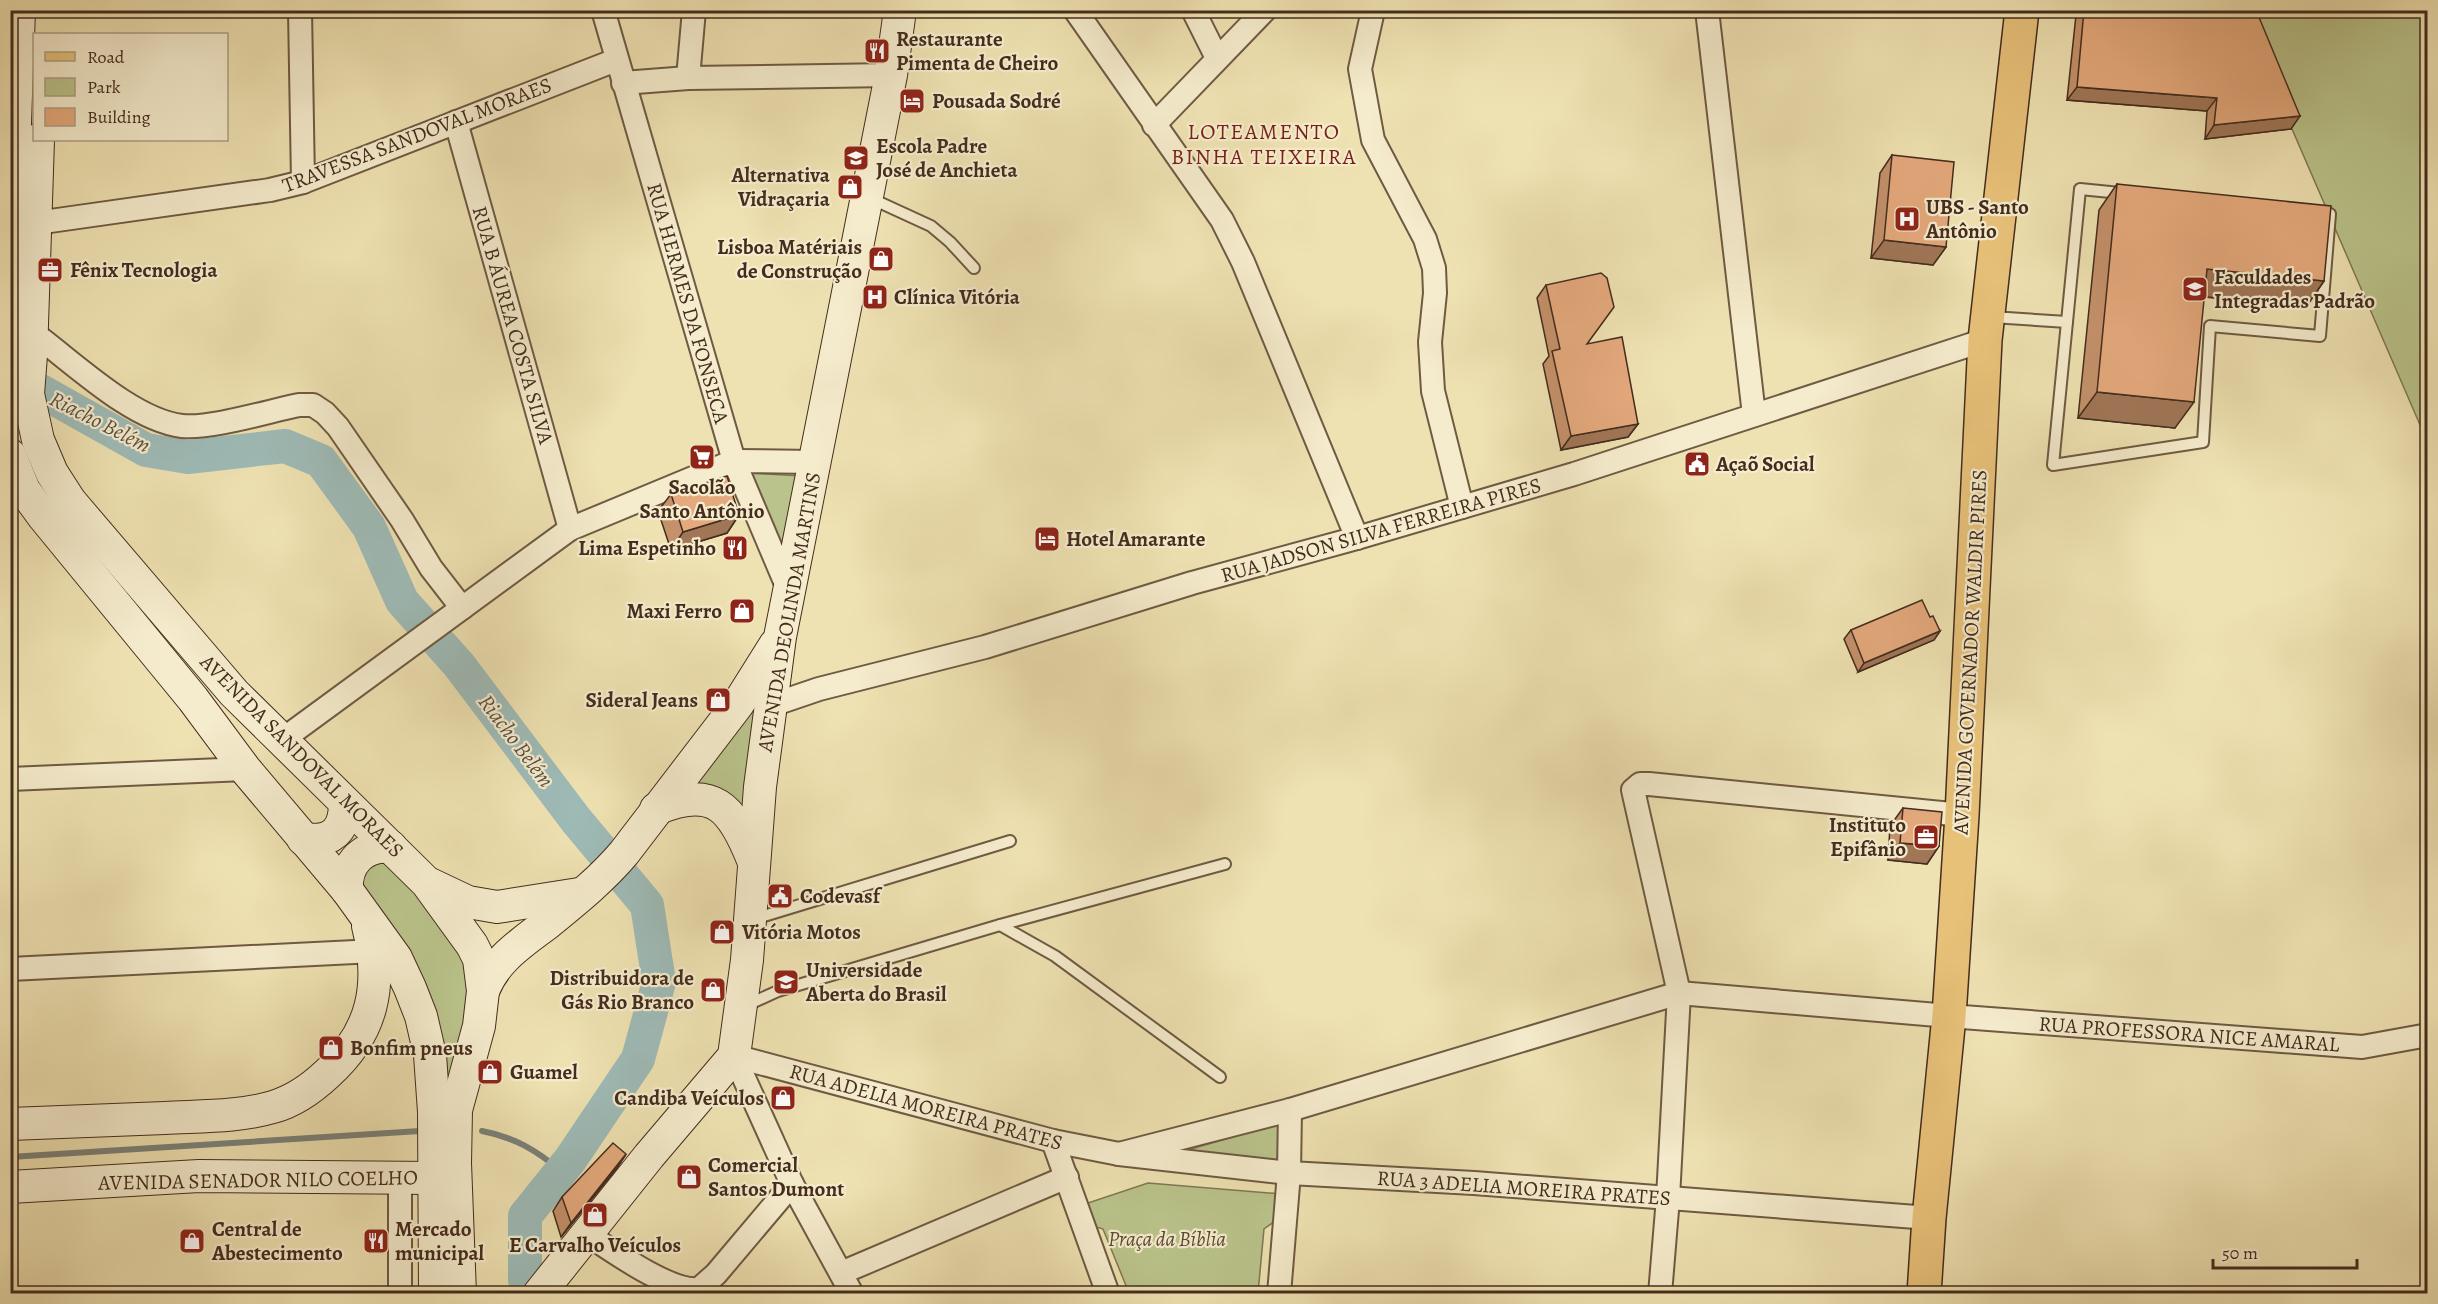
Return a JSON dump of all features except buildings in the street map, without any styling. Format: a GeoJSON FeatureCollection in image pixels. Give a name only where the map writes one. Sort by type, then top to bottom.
{"type":"FeatureCollection","features":[{"type":"Feature","properties":{"kind":"main road"},"geometry":{"type":"LineString","coordinates":[[10,263],[19,10]]}},
{"type":"Feature","properties":{"kind":"main road"},"geometry":{"type":"LineString","coordinates":[[40,10],[40,33]]}},
{"type":"Feature","properties":{"kind":"main road","name":"AVENIDA DEOLINDA MARTINS"},"geometry":{"type":"LineString","coordinates":[[734,1056],[742,1007],[751,920],[761,778],[780,637],[891,75],[900,10]]}},
{"type":"Feature","properties":{"kind":"main road","name":"AVENIDA GOVERNADOR WALDIR PIRES"},"geometry":{"type":"LineString","coordinates":[[1924,1293],[1949,1016],[1962,815],[1986,328],[2022,10]]}},
{"type":"Feature","properties":{"kind":"main road","name":"AVENIDA SANDOVAL MORAES"},"geometry":{"type":"LineString","coordinates":[[38,141],[29,380],[38,440],[52,473],[70,501],[234,693],[428,883],[472,945],[479,960],[483,991],[479,1026],[445,1111],[439,1175],[435,1293]]}},
{"type":"Feature","properties":{"kind":"main road","name":"AVENIDA SANDOVAL MORAES"},"geometry":{"type":"LineString","coordinates":[[10,455],[24,490],[43,516],[194,699],[245,769],[347,890],[396,958],[421,1016],[445,1111]]}},
{"type":"Feature","properties":{"kind":"main road"},"geometry":{"type":"LineString","coordinates":[[483,991],[489,975],[503,957],[604,874],[738,704],[780,637]]}},
{"type":"Feature","properties":{"kind":"main road"},"geometry":{"type":"LineString","coordinates":[[656,809],[691,798],[706,800],[724,810],[737,824],[755,863]]}},
{"type":"Feature","properties":{"kind":"main road"},"geometry":{"type":"LineString","coordinates":[[303,839],[317,841],[328,837],[341,827],[345,820],[345,803]]}},
{"type":"Feature","properties":{"kind":"main road"},"geometry":{"type":"LineString","coordinates":[[347,890],[346,879],[357,856],[371,848],[391,847]]}},
{"type":"Feature","properties":{"kind":"main road"},"geometry":{"type":"LineString","coordinates":[[428,883],[468,902],[497,907],[537,903],[604,874]]}},
{"type":"Feature","properties":{"kind":"main road"},"geometry":{"type":"LineString","coordinates":[[10,1125],[196,1116],[261,1110],[291,1100],[317,1083],[347,1055],[366,1023],[372,1004],[375,980],[375,951],[366,917]]}},
{"type":"Feature","properties":{"kind":"main road"},"geometry":{"type":"LineString","coordinates":[[539,1293],[649,1156],[734,1056]]}},
{"type":"Feature","properties":{"kind":"main road","name":"AVENIDA SANDOVAL MORAES"},"geometry":{"type":"LineString","coordinates":[[439,1175],[460,1293]]}},
{"type":"Feature","properties":{"kind":"main road","name":"AVENIDA SENADOR NILO COELHO"},"geometry":{"type":"LineString","coordinates":[[10,1187],[199,1176],[400,1177],[439,1175]]}},
{"type":"Feature","properties":{"kind":"street"},"geometry":{"type":"LineString","coordinates":[[300,10],[303,182]]}},
{"type":"Feature","properties":{"kind":"street","name":"RUA HERMES DA FONSECA"},"geometry":{"type":"LineString","coordinates":[[603,10],[734,461],[789,591]]}},
{"type":"Feature","properties":{"kind":"street"},"geometry":{"type":"LineString","coordinates":[[688,78],[694,10]]}},
{"type":"Feature","properties":{"kind":"street"},"geometry":{"type":"LineString","coordinates":[[1076,10],[1222,220],[1243,262],[1357,538]]}},
{"type":"Feature","properties":{"kind":"street"},"geometry":{"type":"LineString","coordinates":[[1193,10],[1217,58]]}},
{"type":"Feature","properties":{"kind":"street"},"geometry":{"type":"LineString","coordinates":[[1154,125],[1265,10]]}},
{"type":"Feature","properties":{"kind":"street"},"geometry":{"type":"LineString","coordinates":[[1370,10],[1372,15],[1360,69],[1373,140],[1425,239],[1434,268],[1435,293],[1430,342],[1433,391],[1462,507]]}},
{"type":"Feature","properties":{"kind":"street"},"geometry":{"type":"LineString","coordinates":[[1707,10],[1754,415]]}},
{"type":"Feature","properties":{"kind":"street","name":"TRAVESSA SANDOVAL MORAES"},"geometry":{"type":"LineString","coordinates":[[36,223],[270,190],[303,182],[616,60]]}},
{"type":"Feature","properties":{"kind":"street"},"geometry":{"type":"LineString","coordinates":[[623,83],[688,78],[891,75]]}},
{"type":"Feature","properties":{"kind":"street","name":"RUA B ÁUREA COSTA SILVA"},"geometry":{"type":"LineString","coordinates":[[456,122],[570,529]]}},
{"type":"Feature","properties":{"kind":"street","name":"RUA JADSON SILVA FERREIRA PIRES"},"geometry":{"type":"LineString","coordinates":[[772,705],[819,689],[985,647],[1192,584],[1574,474],[1754,415],[1986,328]]}},
{"type":"Feature","properties":{"kind":"street"},"geometry":{"type":"LineString","coordinates":[[32,332],[129,407],[156,420],[183,426],[205,425],[299,405],[313,405],[325,413],[356,451],[402,519],[431,568],[454,615]]}},
{"type":"Feature","properties":{"kind":"street"},"geometry":{"type":"LineString","coordinates":[[282,740],[570,529],[734,461],[815,462]]}},
{"type":"Feature","properties":{"kind":"street"},"geometry":{"type":"LineString","coordinates":[[10,779],[245,769]]}},
{"type":"Feature","properties":{"kind":"street"},"geometry":{"type":"LineString","coordinates":[[1660,1293],[1668,1198],[1679,993],[1632,794],[1635,787],[1640,784],[1649,784],[1962,815]]}},
{"type":"Feature","properties":{"kind":"street"},"geometry":{"type":"LineString","coordinates":[[10,969],[375,951]]}},
{"type":"Feature","properties":{"kind":"street"},"geometry":{"type":"LineString","coordinates":[[1119,1154],[1290,1110],[1679,993]]}},
{"type":"Feature","properties":{"kind":"street","name":"RUA PROFESSORA NICE AMARAL"},"geometry":{"type":"LineString","coordinates":[[1679,993],[2361,1047],[2427,1035]]}},
{"type":"Feature","properties":{"kind":"street"},"geometry":{"type":"LineString","coordinates":[[734,1056],[792,1184],[852,1293]]}},
{"type":"Feature","properties":{"kind":"street","name":"RUA ADELIA MOREIRA PRATES"},"geometry":{"type":"LineString","coordinates":[[734,1056],[1053,1141],[1119,1154]]}},
{"type":"Feature","properties":{"kind":"street"},"geometry":{"type":"LineString","coordinates":[[1279,1293],[1289,1173],[1290,1110]]}},
{"type":"Feature","properties":{"kind":"street"},"geometry":{"type":"LineString","coordinates":[[1053,1141],[1108,1293]]}},
{"type":"Feature","properties":{"kind":"street"},"geometry":{"type":"LineString","coordinates":[[841,1273],[1069,1181],[1093,1150]]}},
{"type":"Feature","properties":{"kind":"street","name":"RUA 3 ADELIA MOREIRA PRATES"},"geometry":{"type":"LineString","coordinates":[[1119,1154],[1289,1173],[1474,1183],[1929,1218]]}},
{"type":"Feature","properties":{"kind":"street"},"geometry":{"type":"LineString","coordinates":[[401,1214],[421,1201],[439,1175]]}},
{"type":"Feature","properties":{"kind":"street"},"geometry":{"type":"LineString","coordinates":[[400,1177],[400,1293]]}},
{"type":"Feature","properties":{"kind":"street"},"geometry":{"type":"LineString","coordinates":[[587,1234],[631,1263],[677,1286],[699,1289],[716,1274],[792,1184]]}},
{"type":"Feature","properties":{"kind":"lane"},"geometry":{"type":"LineString","coordinates":[[2080,189],[2330,214],[2320,336],[2210,327],[2203,442],[2053,465],[2067,322],[2080,189]]}},
{"type":"Feature","properties":{"kind":"lane"},"geometry":{"type":"LineString","coordinates":[[867,197],[931,226],[950,242],[974,268]]}},
{"type":"Feature","properties":{"kind":"lane"},"geometry":{"type":"LineString","coordinates":[[1986,328],[2067,322]]}},
{"type":"Feature","properties":{"kind":"lane"},"geometry":{"type":"LineString","coordinates":[[751,920],[1010,842]]}},
{"type":"Feature","properties":{"kind":"lane"},"geometry":{"type":"LineString","coordinates":[[742,1007],[778,991],[1000,925],[1226,864]]}},
{"type":"Feature","properties":{"kind":"lane"},"geometry":{"type":"LineString","coordinates":[[1000,925],[1055,956],[1220,1077]]}},
{"type":"Feature","properties":{"kind":"green space"},"geometry":{"type":"Polygon","coordinates":[[[2241,11],[2427,11],[2427,441],[2241,11]]]}},
{"type":"Feature","properties":{"kind":"green space"},"geometry":{"type":"Polygon","coordinates":[[[750,473],[802,476],[788,571],[750,473]]]}},
{"type":"Feature","properties":{"kind":"green space"},"geometry":{"type":"Polygon","coordinates":[[[762,683],[742,816],[690,791],[762,683]]]}},
{"type":"Feature","properties":{"kind":"green space"},"geometry":{"type":"Polygon","coordinates":[[[375,862],[394,865],[463,954],[475,1022],[438,1107],[358,885],[367,867],[375,862]]]}},
{"type":"Feature","properties":{"kind":"green space"},"geometry":{"type":"Polygon","coordinates":[[[1298,1118],[1299,1168],[1143,1163],[1298,1118]]]}},
{"type":"Feature","properties":{"kind":"green space","name":"Praça da Bíblia"},"geometry":{"type":"Polygon","coordinates":[[[1148,1183],[1282,1194],[1278,1219],[1264,1229],[1258,1293],[1129,1293],[1103,1229],[1087,1224],[1082,1205],[1148,1183]]]}},
{"type":"Feature","properties":{"kind":"waterway","name":"Riacho Belém"},"geometry":{"type":"LineString","coordinates":[[39,390],[146,450],[188,457],[285,446],[321,461],[369,527],[402,601],[459,665],[576,820],[647,905],[659,982],[638,1059],[570,1160],[525,1216],[525,1280],[539,1294]]}},
{"type":"Feature","properties":{"kind":"waterway"},"geometry":{"type":"LineString","coordinates":[[10,1157],[420,1131]]}},
{"type":"Feature","properties":{"kind":"waterway"},"geometry":{"type":"LineString","coordinates":[[482,1131],[524,1145],[561,1171]]}},
{"type":"Feature","properties":{"kind":"place","name":"Restaurante Pimenta de Cheiro"},"geometry":{"type":"Point","coordinates":[877,51]}},
{"type":"Feature","properties":{"kind":"place","name":"Pousada Sodré"},"geometry":{"type":"Point","coordinates":[912,101]}},
{"type":"Feature","properties":{"kind":"place","name":"Escola Padre José de Anchieta"},"geometry":{"type":"Point","coordinates":[856,158]}},
{"type":"Feature","properties":{"kind":"place","name":"Alternativa Vidraçaria"},"geometry":{"type":"Point","coordinates":[850,187]}},
{"type":"Feature","properties":{"kind":"place","name":"UBS - Santo Antônio"},"geometry":{"type":"Point","coordinates":[1907,219]}},
{"type":"Feature","properties":{"kind":"place","name":"Lisboa Matériais de Construção"},"geometry":{"type":"Point","coordinates":[881,259]}},
{"type":"Feature","properties":{"kind":"place","name":"Fênix Tecnologia"},"geometry":{"type":"Point","coordinates":[50,270]}},
{"type":"Feature","properties":{"kind":"place","name":"Faculdades Integradas Padrão"},"geometry":{"type":"Point","coordinates":[2195,289]}},
{"type":"Feature","properties":{"kind":"place","name":"Clínica Vitória"},"geometry":{"type":"Point","coordinates":[875,297]}},
{"type":"Feature","properties":{"kind":"place","name":"Sacolão Santo Antônio"},"geometry":{"type":"Point","coordinates":[702,457]}},
{"type":"Feature","properties":{"kind":"place","name":"Açaõ Social"},"geometry":{"type":"Point","coordinates":[1697,464]}},
{"type":"Feature","properties":{"kind":"place","name":"Hotel Amarante"},"geometry":{"type":"Point","coordinates":[1047,539]}},
{"type":"Feature","properties":{"kind":"place","name":"Lima Espetinho"},"geometry":{"type":"Point","coordinates":[735,548]}},
{"type":"Feature","properties":{"kind":"place","name":"Maxi Ferro"},"geometry":{"type":"Point","coordinates":[742,611]}},
{"type":"Feature","properties":{"kind":"place","name":"Sideral Jeans"},"geometry":{"type":"Point","coordinates":[718,700]}},
{"type":"Feature","properties":{"kind":"place","name":"Instituto Epifânio"},"geometry":{"type":"Point","coordinates":[1926,837]}},
{"type":"Feature","properties":{"kind":"place","name":"Codevasf"},"geometry":{"type":"Point","coordinates":[780,896]}},
{"type":"Feature","properties":{"kind":"place","name":"Vitória Motos"},"geometry":{"type":"Point","coordinates":[722,932]}},
{"type":"Feature","properties":{"kind":"place","name":"Universidade Aberta do Brasil"},"geometry":{"type":"Point","coordinates":[786,982]}},
{"type":"Feature","properties":{"kind":"place","name":"Distribuidora de Gás Rio Branco"},"geometry":{"type":"Point","coordinates":[713,990]}},
{"type":"Feature","properties":{"kind":"place","name":"Bonfim pneus"},"geometry":{"type":"Point","coordinates":[331,1048]}},
{"type":"Feature","properties":{"kind":"place","name":"Guamel"},"geometry":{"type":"Point","coordinates":[490,1072]}},
{"type":"Feature","properties":{"kind":"place","name":"Candiba Veículos"},"geometry":{"type":"Point","coordinates":[783,1098]}},
{"type":"Feature","properties":{"kind":"place","name":"Comercial Santos Dumont"},"geometry":{"type":"Point","coordinates":[689,1177]}},
{"type":"Feature","properties":{"kind":"place","name":"E Carvalho Veículos"},"geometry":{"type":"Point","coordinates":[595,1215]}},
{"type":"Feature","properties":{"kind":"place","name":"Central de Abestecimento"},"geometry":{"type":"Point","coordinates":[192,1241]}},
{"type":"Feature","properties":{"kind":"place","name":"Mercado municipal"},"geometry":{"type":"Point","coordinates":[376,1241]}},
{"type":"Feature","properties":{"kind":"district","name":"LOTEAMENTO BINHA TEIXEIRA"},"geometry":{"type":"Point","coordinates":[1264,144]}}]}
